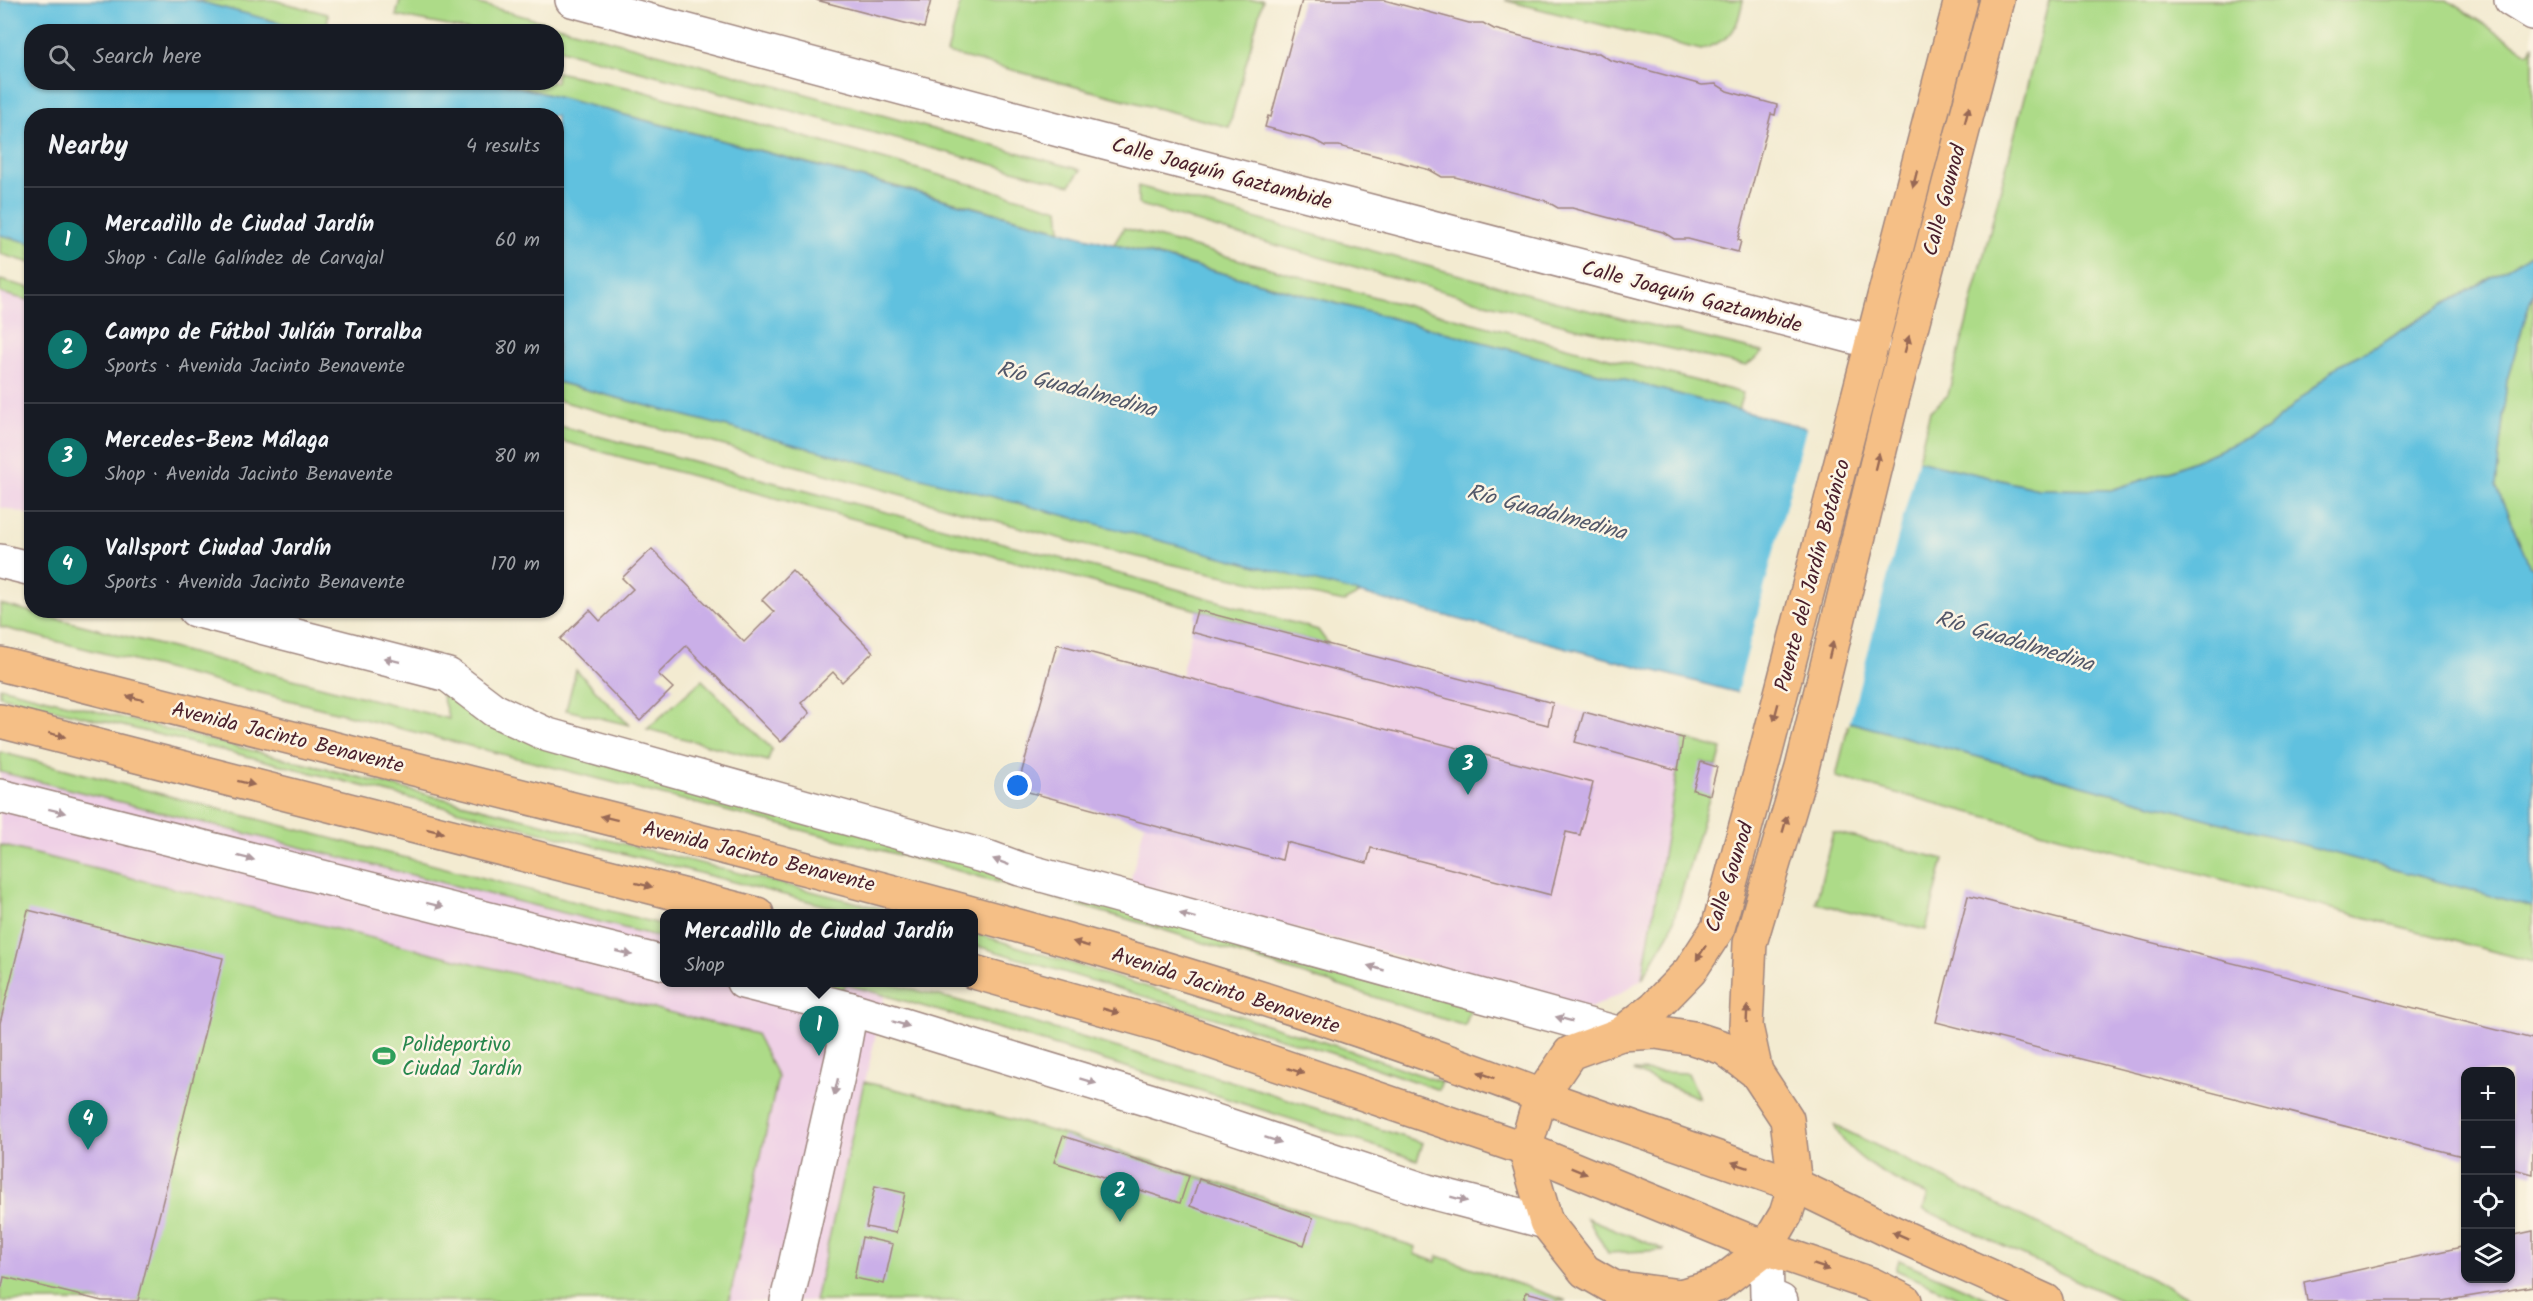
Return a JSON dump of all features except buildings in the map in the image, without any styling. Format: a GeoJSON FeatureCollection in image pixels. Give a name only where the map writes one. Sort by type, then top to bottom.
{"type":"FeatureCollection","features":[{"type":"Feature","properties":{"kind":"main road","name":"Calle Gounod"},"geometry":{"type":"LineString","coordinates":[[1860,392],[1961,0]]}},
{"type":"Feature","properties":{"kind":"main road","name":"Calle Gounod"},"geometry":{"type":"LineString","coordinates":[[1892,400],[1997,0]]}},
{"type":"Feature","properties":{"kind":"main road","name":"Puente del Jardín Botánico"},"geometry":{"type":"LineString","coordinates":[[1764,759],[1860,392]]}},
{"type":"Feature","properties":{"kind":"main road","name":"Puente del Jardín Botánico"},"geometry":{"type":"LineString","coordinates":[[1802,768],[1892,400]]}},
{"type":"Feature","properties":{"kind":"main road","name":"Avenida Jacinto Benavente"},"geometry":{"type":"LineString","coordinates":[[0,664],[885,888],[958,909]]}},
{"type":"Feature","properties":{"kind":"main road"},"geometry":{"type":"LineString","coordinates":[[0,721],[737,909]]}},
{"type":"Feature","properties":{"kind":"main road","name":"Calle Gounod"},"geometry":{"type":"LineString","coordinates":[[1621,1034],[1654,1008],[1690,971],[1718,928],[1764,759]]}},
{"type":"Feature","properties":{"kind":"main road","name":"Calle Gounod"},"geometry":{"type":"LineString","coordinates":[[1756,1072],[1746,1026],[1750,943],[1802,768]]}},
{"type":"Feature","properties":{"kind":"main road","name":"Avenida Jacinto Benavente"},"geometry":{"type":"LineString","coordinates":[[978,915],[1181,973],[1469,1068],[1541,1096],[1795,1185],[1892,1232],[2046,1301]]}},
{"type":"Feature","properties":{"kind":"main road"},"geometry":{"type":"LineString","coordinates":[[978,973],[1162,1025],[1525,1149],[1766,1248],[1871,1284],[1905,1301]]}},
{"type":"Feature","properties":{"kind":"main road"},"geometry":{"type":"LineString","coordinates":[[1585,1271],[1613,1287],[1679,1298],[1718,1285],[1766,1248],[1786,1214],[1795,1185],[1787,1119],[1756,1072],[1724,1048],[1693,1038],[1656,1032],[1621,1034],[1570,1053],[1541,1096],[1525,1149],[1546,1222],[1585,1271],[1597,1301]]}},
{"type":"Feature","properties":{"kind":"street","name":"Calle Joaquín Gaztambide"},"geometry":{"type":"LineString","coordinates":[[572,0],[1078,135],[1873,342]]}},
{"type":"Feature","properties":{"kind":"street"},"geometry":{"type":"LineString","coordinates":[[0,561],[24,567]]}},
{"type":"Feature","properties":{"kind":"street"},"geometry":{"type":"LineString","coordinates":[[226,618],[448,675],[494,710],[548,735],[990,858],[1054,879],[1621,1034]]}},
{"type":"Feature","properties":{"kind":"street"},"geometry":{"type":"LineString","coordinates":[[0,796],[660,962]]}},
{"type":"Feature","properties":{"kind":"street"},"geometry":{"type":"LineString","coordinates":[[762,987],[851,1010],[1182,1110],[1427,1191],[1546,1222]]}},
{"type":"Feature","properties":{"kind":"street"},"geometry":{"type":"LineString","coordinates":[[787,1301],[851,1010]]}},
{"type":"Feature","properties":{"kind":"street"},"geometry":{"type":"LineString","coordinates":[[1766,1248],[1767,1295],[1781,1301]]}},
{"type":"Feature","properties":{"kind":"shaded area"},"geometry":{"type":"Polygon","coordinates":[[[0,293],[24,299],[24,513],[0,507],[0,293]]]}},
{"type":"Feature","properties":{"kind":"shaded area"},"geometry":{"type":"Polygon","coordinates":[[[1197,610],[1683,738],[1642,979],[1620,994],[1590,1008],[1130,883],[1197,610]]]}},
{"type":"Feature","properties":{"kind":"shaded area"},"geometry":{"type":"Polygon","coordinates":[[[0,772],[660,937],[660,987],[813,987],[841,998],[844,987],[856,987],[885,995],[815,1301],[729,1301],[778,1077],[217,900],[0,845],[0,772]]]}},
{"type":"Feature","properties":{"kind":"green space"},"geometry":{"type":"Polygon","coordinates":[[[193,0],[273,0],[328,14],[327,24],[285,24],[193,0]]]}},
{"type":"Feature","properties":{"kind":"green space"},"geometry":{"type":"Polygon","coordinates":[[[400,0],[465,0],[552,24],[438,24],[396,16],[400,0]]]}},
{"type":"Feature","properties":{"kind":"green space"},"geometry":{"type":"Polygon","coordinates":[[[961,0],[1263,0],[1229,127],[947,53],[961,0]]]}},
{"type":"Feature","properties":{"kind":"green space"},"geometry":{"type":"Polygon","coordinates":[[[1504,0],[1743,0],[1738,20],[1731,33],[1720,42],[1701,50],[1504,0]]]}},
{"type":"Feature","properties":{"kind":"green space"},"geometry":{"type":"Polygon","coordinates":[[[2049,0],[2447,0],[2528,53],[2533,46],[2533,253],[2381,344],[2340,364],[2266,430],[2173,470],[2111,490],[2038,489],[1918,460],[1930,411],[1948,395],[2049,0]]]}},
{"type":"Feature","properties":{"kind":"green space"},"geometry":{"type":"Polygon","coordinates":[[[564,27],[1081,170],[1070,185],[564,51],[564,27]]]}},
{"type":"Feature","properties":{"kind":"green space"},"geometry":{"type":"Polygon","coordinates":[[[564,74],[635,89],[1059,209],[1061,230],[531,90],[564,90],[564,74]]]}},
{"type":"Feature","properties":{"kind":"green space"},"geometry":{"type":"Polygon","coordinates":[[[1138,186],[1579,308],[1763,352],[1746,366],[1569,326],[1232,233],[1138,204],[1138,186]]]}},
{"type":"Feature","properties":{"kind":"green space"},"geometry":{"type":"Polygon","coordinates":[[[1124,228],[1393,302],[1743,393],[1738,410],[1114,244],[1124,228]]]}},
{"type":"Feature","properties":{"kind":"green space"},"geometry":{"type":"Polygon","coordinates":[[[0,235],[24,241],[24,261],[0,254],[0,235]]]}},
{"type":"Feature","properties":{"kind":"green space"},"geometry":{"type":"Polygon","coordinates":[[[0,280],[24,286],[24,299],[0,293],[0,280]]]}},
{"type":"Feature","properties":{"kind":"green space"},"geometry":{"type":"Polygon","coordinates":[[[2533,292],[2533,568],[2529,565],[2496,486],[2507,380],[2533,292]]]}},
{"type":"Feature","properties":{"kind":"green space"},"geometry":{"type":"Polygon","coordinates":[[[564,384],[1361,593],[1344,602],[1088,546],[564,402],[564,384]]]}},
{"type":"Feature","properties":{"kind":"green space"},"geometry":{"type":"Polygon","coordinates":[[[564,427],[1166,586],[1318,630],[1329,645],[564,442],[564,427]]]}},
{"type":"Feature","properties":{"kind":"green space"},"geometry":{"type":"Polygon","coordinates":[[[0,604],[24,610],[24,618],[55,618],[449,719],[441,693],[507,733],[1472,1005],[1465,1026],[1148,925],[931,863],[0,627],[0,604]]]}},
{"type":"Feature","properties":{"kind":"green space"},"geometry":{"type":"Polygon","coordinates":[[[576,670],[629,725],[566,710],[576,670]]]}},
{"type":"Feature","properties":{"kind":"green space"},"geometry":{"type":"Polygon","coordinates":[[[702,680],[772,749],[768,761],[647,729],[702,680]]]}},
{"type":"Feature","properties":{"kind":"green space"},"geometry":{"type":"Polygon","coordinates":[[[0,687],[882,909],[839,909],[254,758],[0,696],[0,687]]]}},
{"type":"Feature","properties":{"kind":"green space"},"geometry":{"type":"Polygon","coordinates":[[[1849,722],[2533,907],[2533,962],[1836,777],[1849,722]]]}},
{"type":"Feature","properties":{"kind":"green space"},"geometry":{"type":"Polygon","coordinates":[[[1683,738],[1722,749],[1717,767],[1702,762],[1710,795],[1670,932],[1642,979],[1683,738]]]}},
{"type":"Feature","properties":{"kind":"green space"},"geometry":{"type":"Polygon","coordinates":[[[0,752],[660,924],[660,937],[0,772],[0,752]]]}},
{"type":"Feature","properties":{"kind":"green space"},"geometry":{"type":"Polygon","coordinates":[[[1833,832],[1944,859],[1926,930],[1816,903],[1833,832]]]}},
{"type":"Feature","properties":{"kind":"green space","name":"Polideportivo Ciudad Jardín"},"geometry":{"type":"Polygon","coordinates":[[[0,845],[756,1034],[778,1077],[729,1301],[0,1301],[0,845]]]}},
{"type":"Feature","properties":{"kind":"green space"},"geometry":{"type":"Polygon","coordinates":[[[978,934],[1349,1050],[1441,1082],[1439,1090],[1347,1058],[978,946],[978,934]]]}},
{"type":"Feature","properties":{"kind":"green space"},"geometry":{"type":"Polygon","coordinates":[[[812,987],[844,987],[841,999],[812,987]]]}},
{"type":"Feature","properties":{"kind":"green space"},"geometry":{"type":"Polygon","coordinates":[[[855,987],[903,987],[956,1000],[1250,1087],[1423,1143],[1417,1160],[1132,1069],[855,987]]]}},
{"type":"Feature","properties":{"kind":"green space"},"geometry":{"type":"Polygon","coordinates":[[[1633,1071],[1688,1073],[1699,1098],[1633,1071]]]}},
{"type":"Feature","properties":{"kind":"green space"},"geometry":{"type":"Polygon","coordinates":[[[864,1082],[1004,1117],[1142,1158],[1416,1247],[1414,1254],[1436,1262],[1438,1256],[1567,1301],[815,1301],[864,1082]]]}},
{"type":"Feature","properties":{"kind":"green space"},"geometry":{"type":"Polygon","coordinates":[[[1834,1125],[2197,1301],[2121,1301],[1923,1209],[1928,1195],[1874,1168],[1850,1148],[1834,1125]]]}},
{"type":"Feature","properties":{"kind":"green space"},"geometry":{"type":"Polygon","coordinates":[[[1587,1218],[1665,1250],[1608,1253],[1587,1218]]]}},
{"type":"Feature","properties":{"kind":"green space"},"geometry":{"type":"Polygon","coordinates":[[[1899,1260],[1993,1301],[1966,1301],[1896,1270],[1899,1260]]]}},
{"type":"Feature","properties":{"kind":"water","name":"Río Guadalmedina"},"geometry":{"type":"Polygon","coordinates":[[[0,0],[193,0],[285,24],[24,24],[24,90],[530,90],[1806,428],[1918,460],[2038,489],[2111,490],[2173,470],[2266,430],[2340,364],[2381,344],[2533,253],[2533,292],[2507,380],[2496,486],[2529,565],[2533,568],[2533,907],[1849,722],[564,384],[564,108],[24,108],[24,241],[0,235],[0,0]]]}},
{"type":"Feature","properties":{"kind":"pier"},"geometry":{"type":"Polygon","coordinates":[[[1807,425],[1919,457],[1849,725],[1736,696],[1807,425]]]}},
{"type":"Feature","properties":{"kind":"place","name":"Mercedes-Benz Málaga"},"geometry":{"type":"Point","coordinates":[1468,795]}},
{"type":"Feature","properties":{"kind":"place","name":"Polideportivo Ciudad Jardín"},"geometry":{"type":"Point","coordinates":[384,1056]}},
{"type":"Feature","properties":{"kind":"place","name":"Mercadillo de Ciudad Jardín"},"geometry":{"type":"Point","coordinates":[819,1056]}},
{"type":"Feature","properties":{"kind":"place","name":"Vallsport Ciudad Jardín"},"geometry":{"type":"Point","coordinates":[88,1150]}},
{"type":"Feature","properties":{"kind":"place","name":"Campo de Fútbol Julíán Torralba"},"geometry":{"type":"Point","coordinates":[1120,1222]}}]}
